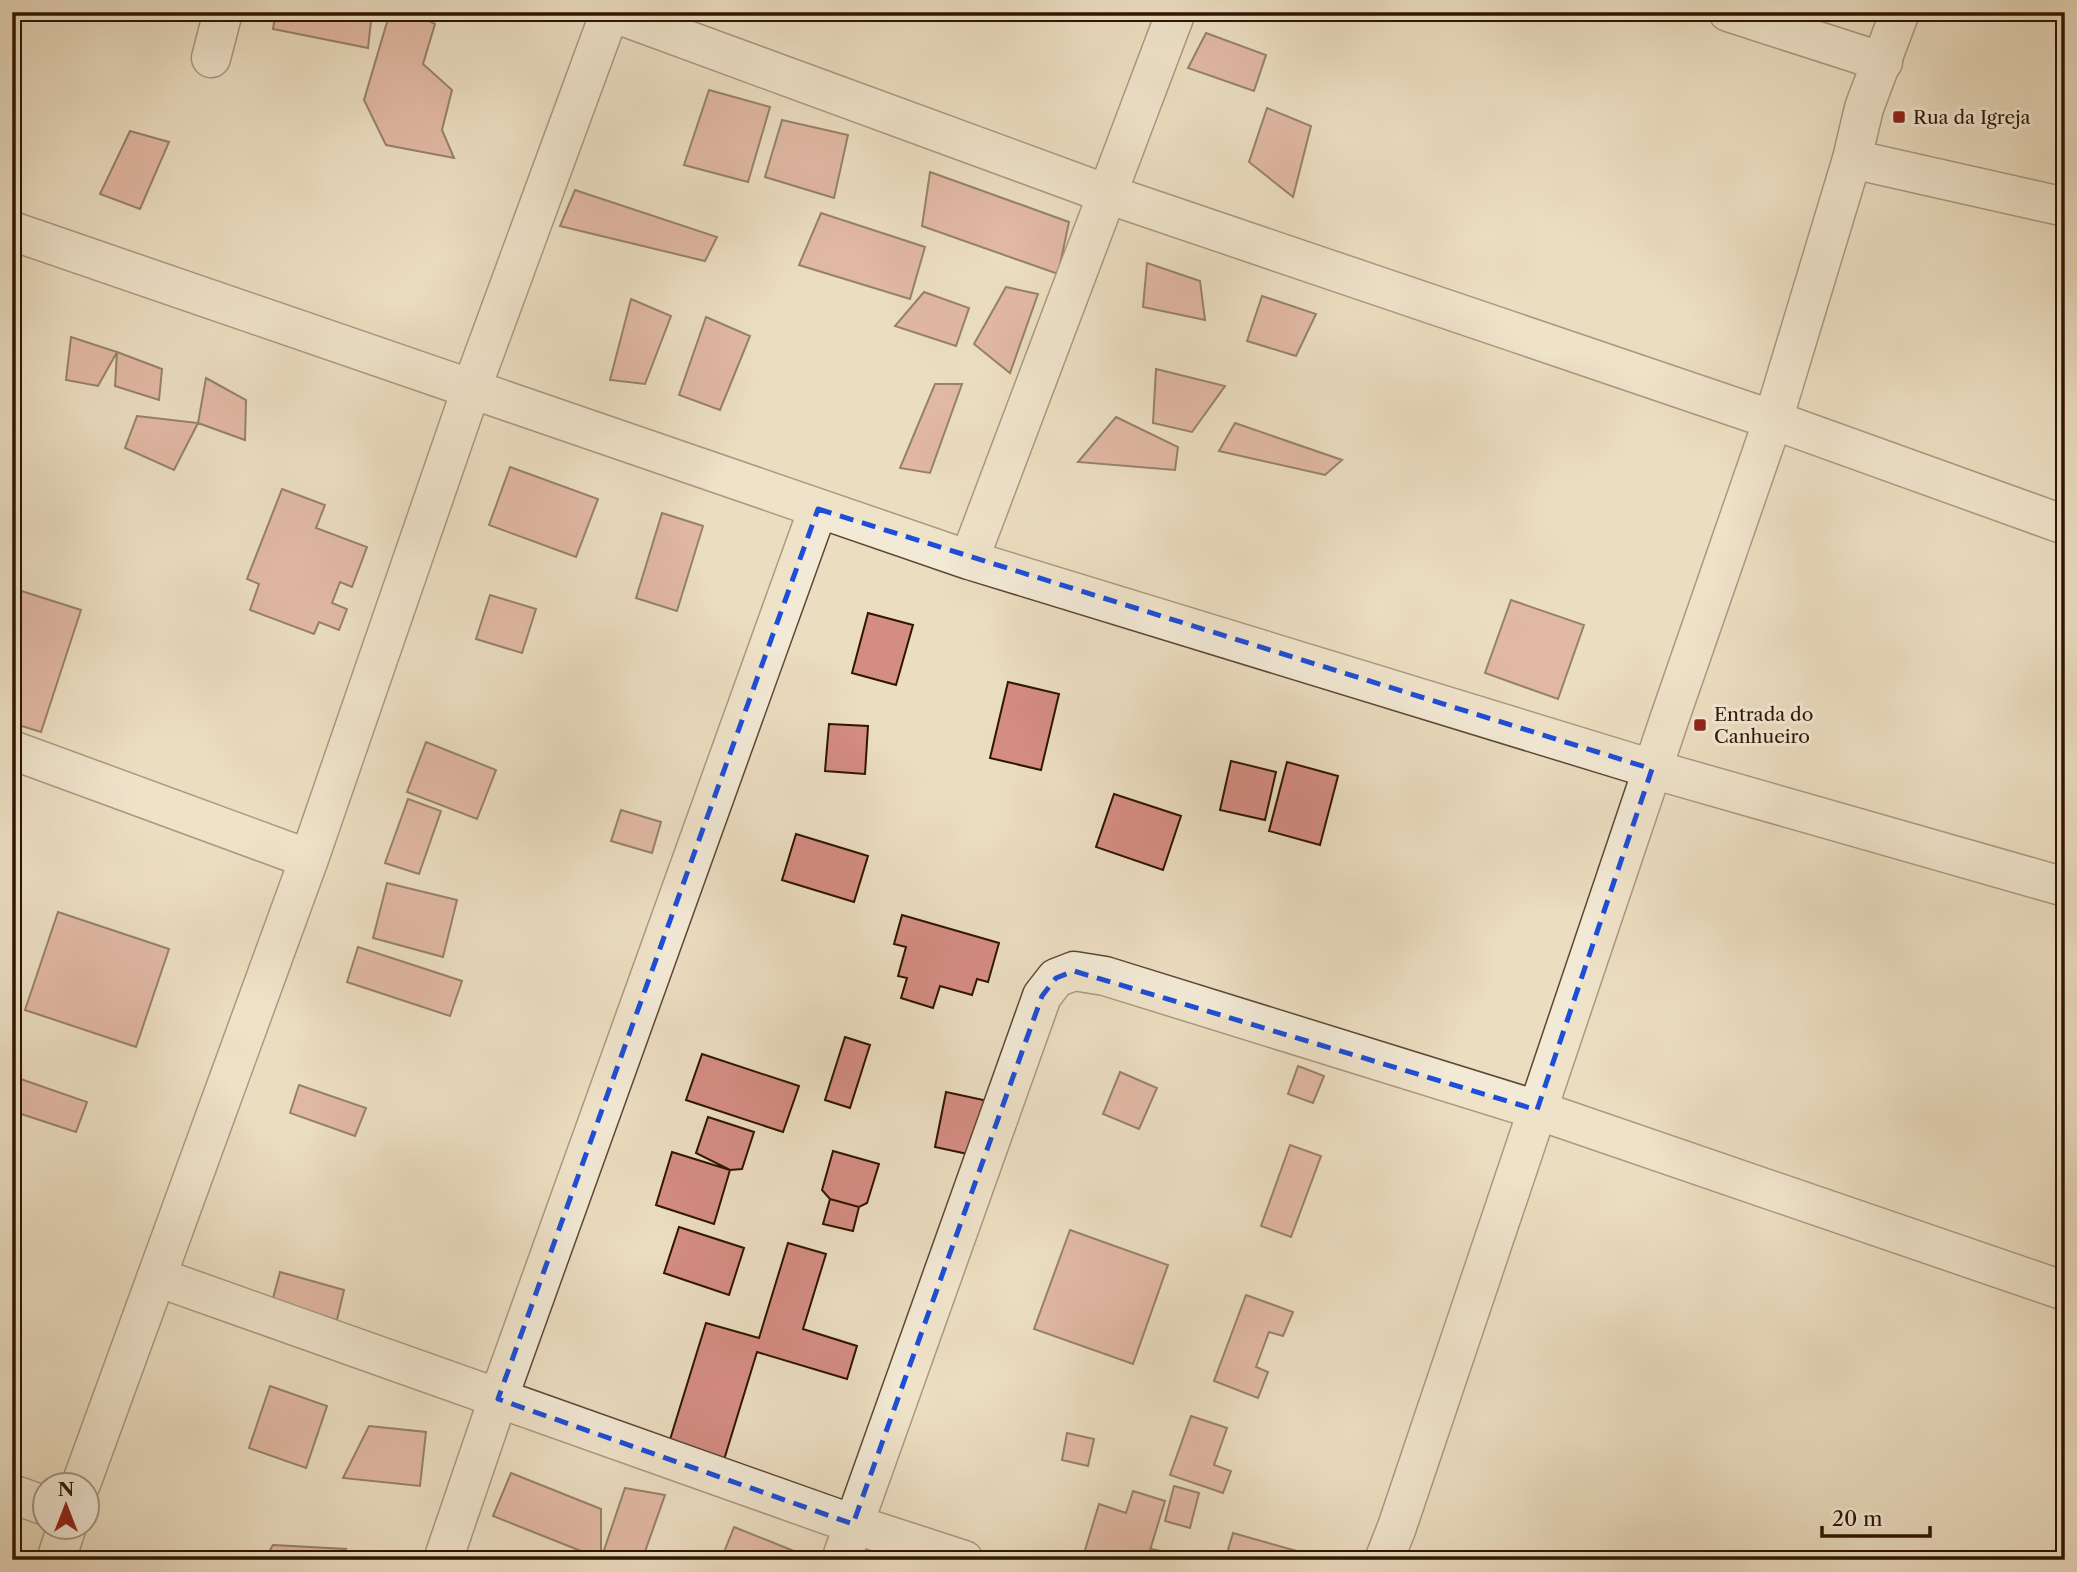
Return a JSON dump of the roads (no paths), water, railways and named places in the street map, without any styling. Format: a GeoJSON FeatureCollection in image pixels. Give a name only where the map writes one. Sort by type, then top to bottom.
{"type":"FeatureCollection","features":[{"type":"Feature","properties":{"kind":"street"},"geometry":{"type":"LineString","coordinates":[[211,58],[223,12]]}},
{"type":"Feature","properties":{"kind":"street"},"geometry":{"type":"LineString","coordinates":[[86,1470],[309,859],[472,387],[611,12],[1107,194],[1773,420],[2065,524]]}},
{"type":"Feature","properties":{"kind":"street"},"geometry":{"type":"LineString","coordinates":[[969,560],[1176,12]]}},
{"type":"Feature","properties":{"kind":"street"},"geometry":{"type":"LineString","coordinates":[[1728,12],[1883,62]]}},
{"type":"Feature","properties":{"kind":"street"},"geometry":{"type":"LineString","coordinates":[[1384,1560],[1773,420],[1852,159],[1864,108],[1900,12]]}},
{"type":"Feature","properties":{"kind":"street"},"geometry":{"type":"LineString","coordinates":[[1852,159],[2065,207]]}},
{"type":"Feature","properties":{"kind":"street"},"geometry":{"type":"LineString","coordinates":[[12,230],[969,560],[1652,769],[2065,887]]}},
{"type":"Feature","properties":{"kind":"street"},"geometry":{"type":"LineString","coordinates":[[443,1560],[498,1399],[818,509]]}},
{"type":"Feature","properties":{"kind":"street"},"geometry":{"type":"LineString","coordinates":[[12,750],[309,859]]}},
{"type":"Feature","properties":{"kind":"street"},"geometry":{"type":"LineString","coordinates":[[841,1560],[1042,996],[1056,978],[1074,971],[1105,976],[1537,1110],[2065,1292]]}},
{"type":"Feature","properties":{"kind":"street"},"geometry":{"type":"LineString","coordinates":[[157,1277],[853,1524],[964,1560]]}},
{"type":"Feature","properties":{"kind":"street"},"geometry":{"type":"LineString","coordinates":[[12,1494],[32,1501]]}},
{"type":"Feature","properties":{"kind":"street"},"geometry":{"type":"LineString","coordinates":[[56,1560],[63,1540]]}},
{"type":"Feature","properties":{"kind":"place","name":"Rua da Igreja"},"geometry":{"type":"Point","coordinates":[1899,117]}},
{"type":"Feature","properties":{"kind":"place","name":"Entrada do Canhueiro"},"geometry":{"type":"Point","coordinates":[1700,725]}}]}
